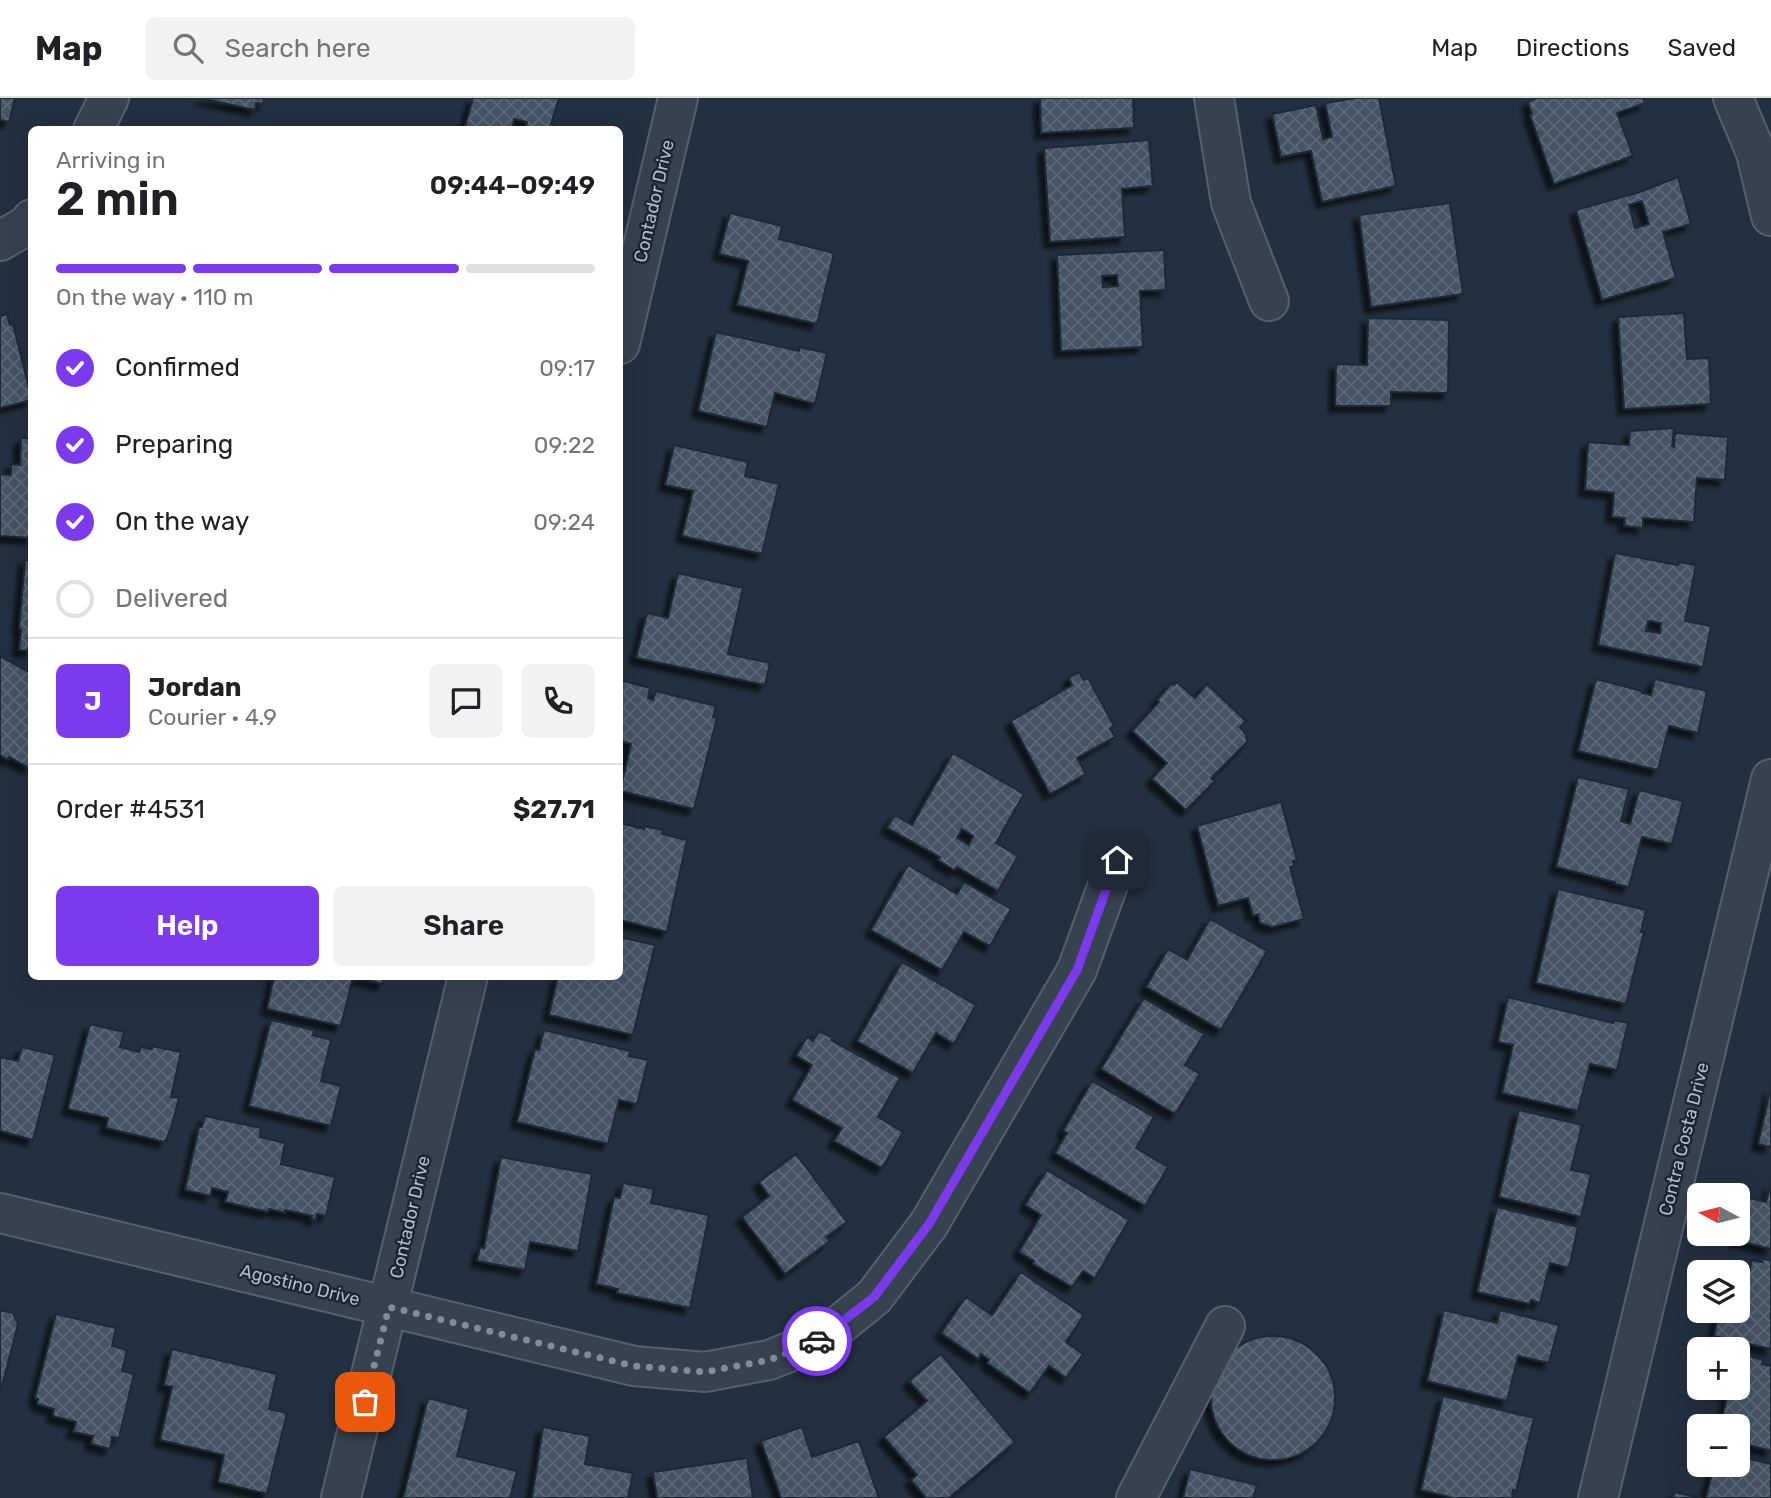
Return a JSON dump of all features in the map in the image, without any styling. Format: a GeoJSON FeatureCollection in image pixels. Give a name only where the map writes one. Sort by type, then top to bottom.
{"type":"FeatureCollection","features":[{"type":"Feature","properties":{"kind":"street"},"geometry":{"type":"LineString","coordinates":[[95,126],[109,98]]}},
{"type":"Feature","properties":{"kind":"street","name":"Contador Drive"},"geometry":{"type":"LineString","coordinates":[[623,331],[678,98]]}},
{"type":"Feature","properties":{"kind":"street"},"geometry":{"type":"LineString","coordinates":[[1214,98],[1231,203],[1269,301]]}},
{"type":"Feature","properties":{"kind":"street"},"geometry":{"type":"LineString","coordinates":[[1733,98],[1762,142],[1771,216]]}},
{"type":"Feature","properties":{"kind":"street"},"geometry":{"type":"LineString","coordinates":[[0,241],[28,224]]}},
{"type":"Feature","properties":{"kind":"street","name":"Contra Costa Drive"},"geometry":{"type":"LineString","coordinates":[[1598,1498],[1771,779]]}},
{"type":"Feature","properties":{"kind":"street","name":"Agostino Drive"},"geometry":{"type":"LineString","coordinates":[[0,1213],[634,1366],[705,1372],[769,1360],[822,1339],[874,1297],[929,1224],[1077,970],[1117,860]]}},
{"type":"Feature","properties":{"kind":"street","name":"Contador Drive"},"geometry":{"type":"LineString","coordinates":[[341,1498],[467,980]]}},
{"type":"Feature","properties":{"kind":"street"},"geometry":{"type":"LineString","coordinates":[[1136,1498],[1225,1326]]}},
{"type":"Feature","properties":{"kind":"building"},"geometry":{"type":"Polygon","coordinates":[[[0,98],[15,98],[9,122],[0,120],[0,98]]]}},
{"type":"Feature","properties":{"kind":"building"},"geometry":{"type":"Polygon","coordinates":[[[200,98],[264,98],[263,104],[256,103],[255,110],[200,98]]]}},
{"type":"Feature","properties":{"kind":"building"},"geometry":{"type":"Polygon","coordinates":[[[473,98],[559,98],[551,124],[557,126],[526,126],[527,122],[514,119],[513,126],[465,126],[473,98]]]}},
{"type":"Feature","properties":{"kind":"building"},"geometry":{"type":"Polygon","coordinates":[[[1040,98],[1133,98],[1134,128],[1041,133],[1040,98]]]}},
{"type":"Feature","properties":{"kind":"building"},"geometry":{"type":"Polygon","coordinates":[[[1356,98],[1379,98],[1396,186],[1322,202],[1311,151],[1281,157],[1272,114],[1316,105],[1323,139],[1332,137],[1325,103],[1356,98]]]}},
{"type":"Feature","properties":{"kind":"building"},"geometry":{"type":"Polygon","coordinates":[[[1536,98],[1643,98],[1645,103],[1617,113],[1633,156],[1554,184],[1530,115],[1532,114],[1528,102],[1536,98]]]}},
{"type":"Feature","properties":{"kind":"building"},"geometry":{"type":"Polygon","coordinates":[[[1149,140],[1153,186],[1122,189],[1125,237],[1050,242],[1044,148],[1149,140]]]}},
{"type":"Feature","properties":{"kind":"building"},"geometry":{"type":"Polygon","coordinates":[[[1678,177],[1691,224],[1663,232],[1676,278],[1602,300],[1576,210],[1640,192],[1678,177]],[[1642,201],[1629,205],[1635,228],[1649,224],[1642,201]]]}},
{"type":"Feature","properties":{"kind":"building"},"geometry":{"type":"Polygon","coordinates":[[[1450,203],[1463,294],[1371,307],[1359,215],[1450,203]]]}},
{"type":"Feature","properties":{"kind":"building"},"geometry":{"type":"Polygon","coordinates":[[[730,213],[782,226],[779,239],[834,253],[817,324],[737,305],[748,261],[719,254],[730,213]]]}},
{"type":"Feature","properties":{"kind":"building"},"geometry":{"type":"Polygon","coordinates":[[[1164,250],[1166,290],[1140,291],[1143,347],[1061,351],[1057,255],[1164,250]],[[1117,275],[1102,276],[1103,287],[1118,286],[1117,275]]]}},
{"type":"Feature","properties":{"kind":"building"},"geometry":{"type":"Polygon","coordinates":[[[1684,313],[1687,359],[1709,358],[1711,404],[1624,409],[1618,317],[1684,313]]]}},
{"type":"Feature","properties":{"kind":"building"},"geometry":{"type":"Polygon","coordinates":[[[7,314],[10,325],[13,324],[28,384],[28,401],[0,408],[0,316],[7,314]]]}},
{"type":"Feature","properties":{"kind":"building"},"geometry":{"type":"Polygon","coordinates":[[[1368,318],[1449,320],[1448,393],[1391,392],[1391,406],[1335,406],[1336,364],[1367,365],[1368,318]]]}},
{"type":"Feature","properties":{"kind":"building"},"geometry":{"type":"Polygon","coordinates":[[[716,332],[799,351],[799,347],[827,353],[815,404],[775,393],[767,427],[698,411],[716,332]]]}},
{"type":"Feature","properties":{"kind":"building"},"geometry":{"type":"Polygon","coordinates":[[[1674,428],[1674,447],[1675,433],[1728,437],[1725,480],[1697,478],[1694,522],[1643,518],[1643,528],[1624,526],[1625,518],[1612,517],[1614,493],[1585,490],[1588,442],[1629,445],[1630,431],[1674,428]]]}},
{"type":"Feature","properties":{"kind":"building"},"geometry":{"type":"Polygon","coordinates":[[[21,438],[28,438],[28,538],[0,536],[0,474],[11,475],[11,464],[20,465],[21,438]]]}},
{"type":"Feature","properties":{"kind":"building"},"geometry":{"type":"Polygon","coordinates":[[[674,445],[748,462],[745,476],[779,484],[762,554],[682,536],[693,491],[665,485],[674,445]]]}},
{"type":"Feature","properties":{"kind":"building"},"geometry":{"type":"Polygon","coordinates":[[[1615,553],[1678,565],[1679,562],[1696,565],[1685,621],[1711,626],[1703,667],[1598,645],[1615,553]],[[1648,621],[1646,631],[1660,633],[1661,623],[1648,621]]]}},
{"type":"Feature","properties":{"kind":"building"},"geometry":{"type":"Polygon","coordinates":[[[25,560],[28,560],[28,651],[19,650],[25,560]]]}},
{"type":"Feature","properties":{"kind":"building"},"geometry":{"type":"Polygon","coordinates":[[[678,573],[743,588],[728,654],[770,663],[765,685],[636,658],[647,613],[668,618],[678,573]]]}},
{"type":"Feature","properties":{"kind":"building"},"geometry":{"type":"Polygon","coordinates":[[[0,656],[28,672],[28,767],[0,755],[0,656]]]}},
{"type":"Feature","properties":{"kind":"building"},"geometry":{"type":"Polygon","coordinates":[[[1079,672],[1084,680],[1088,678],[1114,726],[1110,729],[1115,737],[1077,758],[1086,774],[1050,794],[1011,721],[1072,685],[1069,678],[1079,672]]]}},
{"type":"Feature","properties":{"kind":"building"},"geometry":{"type":"Polygon","coordinates":[[[1596,679],[1651,695],[1655,679],[1707,691],[1698,733],[1669,726],[1658,770],[1578,751],[1596,679]]]}},
{"type":"Feature","properties":{"kind":"building"},"geometry":{"type":"Polygon","coordinates":[[[623,681],[650,688],[648,698],[653,700],[656,691],[716,706],[713,717],[717,718],[694,809],[623,792],[623,778],[631,744],[623,742],[623,681]]]}},
{"type":"Feature","properties":{"kind":"building"},"geometry":{"type":"Polygon","coordinates":[[[1177,682],[1195,698],[1207,684],[1246,721],[1240,727],[1246,734],[1247,742],[1211,778],[1215,781],[1186,810],[1152,779],[1167,763],[1132,731],[1159,702],[1157,700],[1172,683],[1174,685],[1177,682]]]}},
{"type":"Feature","properties":{"kind":"building"},"geometry":{"type":"Polygon","coordinates":[[[953,753],[1024,794],[996,843],[1018,856],[998,891],[957,867],[954,870],[938,860],[940,857],[887,828],[895,815],[912,825],[953,753]],[[962,829],[957,838],[969,845],[973,836],[962,829]]]}},
{"type":"Feature","properties":{"kind":"building"},"geometry":{"type":"Polygon","coordinates":[[[1578,777],[1629,789],[1621,821],[1630,824],[1639,790],[1683,801],[1672,844],[1642,837],[1629,887],[1556,867],[1578,777]]]}},
{"type":"Feature","properties":{"kind":"building"},"geometry":{"type":"Polygon","coordinates":[[[1281,802],[1297,860],[1293,861],[1294,866],[1290,867],[1304,919],[1272,927],[1260,923],[1258,914],[1253,916],[1248,898],[1218,906],[1197,826],[1281,802]]]}},
{"type":"Feature","properties":{"kind":"building"},"geometry":{"type":"Polygon","coordinates":[[[623,824],[663,830],[662,834],[687,840],[667,932],[623,921],[623,824]]]}},
{"type":"Feature","properties":{"kind":"building"},"geometry":{"type":"Polygon","coordinates":[[[908,865],[957,894],[964,882],[1011,909],[990,946],[964,932],[942,970],[871,930],[908,865]]]}},
{"type":"Feature","properties":{"kind":"building"},"geometry":{"type":"Polygon","coordinates":[[[1558,889],[1646,910],[1641,932],[1644,932],[1626,1004],[1536,983],[1558,889]]]}},
{"type":"Feature","properties":{"kind":"building"},"geometry":{"type":"Polygon","coordinates":[[[1210,919],[1267,951],[1221,1030],[1146,987],[1168,949],[1187,960],[1210,919]]]}},
{"type":"Feature","properties":{"kind":"building"},"geometry":{"type":"Polygon","coordinates":[[[623,938],[655,945],[633,1035],[549,1015],[557,980],[623,980],[623,938]]]}},
{"type":"Feature","properties":{"kind":"building"},"geometry":{"type":"Polygon","coordinates":[[[902,962],[976,1005],[954,1044],[936,1033],[913,1073],[857,1041],[902,962]]]}},
{"type":"Feature","properties":{"kind":"building"},"geometry":{"type":"Polygon","coordinates":[[[273,980],[352,980],[341,1026],[267,1009],[273,980]]]}},
{"type":"Feature","properties":{"kind":"building"},"geometry":{"type":"Polygon","coordinates":[[[366,980],[384,980],[383,984],[366,980]]]}},
{"type":"Feature","properties":{"kind":"building"},"geometry":{"type":"Polygon","coordinates":[[[1508,997],[1613,1023],[1614,1020],[1628,1023],[1617,1070],[1590,1064],[1578,1111],[1502,1093],[1513,1045],[1498,1042],[1508,997]]]}},
{"type":"Feature","properties":{"kind":"building"},"geometry":{"type":"Polygon","coordinates":[[[1144,998],[1204,1034],[1185,1065],[1200,1074],[1175,1114],[1101,1069],[1144,998]]]}},
{"type":"Feature","properties":{"kind":"building"},"geometry":{"type":"Polygon","coordinates":[[[271,1020],[314,1030],[313,1035],[331,1040],[321,1081],[341,1086],[331,1126],[249,1106],[271,1020]]]}},
{"type":"Feature","properties":{"kind":"building"},"geometry":{"type":"Polygon","coordinates":[[[90,1024],[124,1032],[120,1047],[139,1052],[141,1047],[152,1049],[152,1046],[181,1052],[171,1097],[179,1098],[165,1142],[106,1128],[108,1118],[68,1109],[90,1024]]]}},
{"type":"Feature","properties":{"kind":"building"},"geometry":{"type":"Polygon","coordinates":[[[544,1030],[630,1051],[629,1056],[648,1060],[637,1104],[619,1100],[608,1144],[517,1122],[535,1049],[539,1050],[544,1030]]]}},
{"type":"Feature","properties":{"kind":"building"},"geometry":{"type":"Polygon","coordinates":[[[819,1031],[900,1078],[878,1117],[903,1132],[882,1168],[834,1141],[842,1128],[792,1100],[812,1065],[796,1056],[807,1037],[813,1041],[819,1031]]]}},
{"type":"Feature","properties":{"kind":"building"},"geometry":{"type":"Polygon","coordinates":[[[22,1047],[55,1055],[33,1140],[0,1131],[0,1057],[18,1061],[22,1047]]]}},
{"type":"Feature","properties":{"kind":"building"},"geometry":{"type":"Polygon","coordinates":[[[1092,1081],[1154,1117],[1136,1148],[1168,1167],[1145,1206],[1055,1153],[1067,1133],[1063,1131],[1092,1081]]]}},
{"type":"Feature","properties":{"kind":"building"},"geometry":{"type":"Polygon","coordinates":[[[1771,1087],[1771,1147],[1758,1144],[1771,1087]]]}},
{"type":"Feature","properties":{"kind":"building"},"geometry":{"type":"Polygon","coordinates":[[[1519,1110],[1582,1125],[1571,1170],[1591,1174],[1581,1217],[1499,1197],[1519,1110]]]}},
{"type":"Feature","properties":{"kind":"building"},"geometry":{"type":"Polygon","coordinates":[[[205,1116],[261,1128],[260,1137],[285,1143],[281,1164],[335,1177],[326,1216],[317,1214],[316,1220],[311,1219],[312,1216],[285,1210],[285,1213],[269,1209],[268,1212],[225,1202],[228,1192],[212,1188],[211,1196],[185,1190],[199,1127],[202,1127],[205,1116]]]}},
{"type":"Feature","properties":{"kind":"building"},"geometry":{"type":"Polygon","coordinates":[[[796,1154],[847,1222],[826,1237],[830,1241],[785,1274],[742,1217],[769,1196],[759,1182],[796,1154]]]}},
{"type":"Feature","properties":{"kind":"building"},"geometry":{"type":"Polygon","coordinates":[[[501,1157],[592,1174],[578,1251],[530,1242],[525,1270],[477,1261],[480,1247],[484,1248],[501,1157]]]}},
{"type":"Feature","properties":{"kind":"building"},"geometry":{"type":"Polygon","coordinates":[[[1047,1170],[1129,1220],[1095,1278],[1083,1271],[1072,1287],[1033,1264],[1034,1261],[1019,1252],[1041,1215],[1025,1205],[1047,1170]]]}},
{"type":"Feature","properties":{"kind":"building"},"geometry":{"type":"Polygon","coordinates":[[[623,1183],[654,1189],[651,1203],[709,1215],[690,1308],[617,1293],[618,1289],[596,1284],[614,1197],[620,1198],[623,1183]]]}},
{"type":"Feature","properties":{"kind":"building"},"geometry":{"type":"Polygon","coordinates":[[[1771,1183],[1771,1249],[1750,1244],[1750,1198],[1766,1202],[1771,1183]]]}},
{"type":"Feature","properties":{"kind":"building"},"geometry":{"type":"Polygon","coordinates":[[[1497,1207],[1578,1227],[1569,1268],[1550,1263],[1540,1303],[1531,1300],[1530,1304],[1477,1292],[1497,1207]]]}},
{"type":"Feature","properties":{"kind":"building"},"geometry":{"type":"Polygon","coordinates":[[[1763,1259],[1771,1260],[1771,1349],[1750,1344],[1750,1337],[1714,1336],[1717,1323],[1750,1323],[1750,1269],[1752,1260],[1762,1262],[1763,1259]]]}},
{"type":"Feature","properties":{"kind":"building"},"geometry":{"type":"Polygon","coordinates":[[[1021,1272],[1084,1315],[1066,1342],[1083,1354],[1066,1378],[1049,1366],[1030,1393],[987,1363],[989,1360],[981,1354],[978,1359],[941,1333],[966,1297],[992,1315],[1021,1272]]]}},
{"type":"Feature","properties":{"kind":"building"},"geometry":{"type":"Polygon","coordinates":[[[0,1310],[13,1313],[18,1324],[3,1383],[0,1385],[0,1310]]]}},
{"type":"Feature","properties":{"kind":"building"},"geometry":{"type":"Polygon","coordinates":[[[1444,1310],[1497,1323],[1500,1310],[1559,1325],[1549,1363],[1518,1356],[1507,1401],[1427,1381],[1444,1310]]]}},
{"type":"Feature","properties":{"kind":"building"},"geometry":{"type":"Polygon","coordinates":[[[56,1314],[116,1328],[112,1346],[127,1350],[122,1371],[134,1374],[119,1438],[112,1437],[110,1449],[91,1444],[93,1436],[73,1432],[76,1422],[53,1416],[54,1409],[37,1404],[38,1399],[35,1398],[56,1314]]]}},
{"type":"Feature","properties":{"kind":"building"},"geometry":{"type":"Polygon","coordinates":[[[1273,1336],[1297,1340],[1317,1354],[1331,1374],[1335,1398],[1331,1422],[1317,1442],[1297,1456],[1273,1460],[1249,1456],[1229,1442],[1215,1422],[1211,1398],[1215,1374],[1229,1354],[1249,1340],[1273,1336]]]}},
{"type":"Feature","properties":{"kind":"building"},"geometry":{"type":"Polygon","coordinates":[[[172,1349],[277,1374],[269,1409],[287,1413],[267,1494],[218,1482],[224,1455],[160,1440],[172,1387],[164,1385],[172,1349]]]}},
{"type":"Feature","properties":{"kind":"building"},"geometry":{"type":"Polygon","coordinates":[[[941,1354],[1015,1442],[949,1498],[926,1498],[911,1480],[917,1475],[884,1437],[927,1401],[909,1381],[941,1354]]]}},
{"type":"Feature","properties":{"kind":"building"},"geometry":{"type":"Polygon","coordinates":[[[1750,1356],[1763,1360],[1762,1364],[1771,1366],[1771,1451],[1750,1445],[1750,1414],[1723,1414],[1726,1400],[1750,1400],[1750,1356]]]}},
{"type":"Feature","properties":{"kind":"building"},"geometry":{"type":"Polygon","coordinates":[[[1443,1396],[1534,1418],[1512,1498],[1453,1498],[1421,1490],[1443,1396]]]}},
{"type":"Feature","properties":{"kind":"building"},"geometry":{"type":"Polygon","coordinates":[[[428,1398],[469,1409],[457,1456],[517,1471],[510,1498],[403,1498],[428,1398]]]}},
{"type":"Feature","properties":{"kind":"building"},"geometry":{"type":"Polygon","coordinates":[[[543,1427],[590,1436],[585,1464],[633,1473],[628,1498],[532,1498],[543,1427]]]}},
{"type":"Feature","properties":{"kind":"building"},"geometry":{"type":"Polygon","coordinates":[[[802,1427],[812,1457],[859,1441],[879,1498],[781,1498],[761,1441],[802,1427]]]}},
{"type":"Feature","properties":{"kind":"building"},"geometry":{"type":"Polygon","coordinates":[[[747,1458],[753,1498],[657,1498],[653,1472],[747,1458]]]}},
{"type":"Feature","properties":{"kind":"building"},"geometry":{"type":"Polygon","coordinates":[[[1750,1459],[1771,1464],[1771,1498],[1706,1498],[1711,1477],[1750,1477],[1750,1459]]]}},
{"type":"Feature","properties":{"kind":"building"},"geometry":{"type":"Polygon","coordinates":[[[1190,1469],[1257,1485],[1253,1498],[1183,1498],[1190,1469]]]}},
{"type":"Feature","properties":{"kind":"building"},"geometry":{"type":"Polygon","coordinates":[[[1675,1492],[1701,1498],[1673,1498],[1675,1492]]]}},
{"type":"Feature","properties":{"kind":"way so far"},"geometry":{"type":"LineString","coordinates":[[365,1402],[389,1307],[634,1366],[705,1372],[769,1360],[817,1341]]}},
{"type":"Feature","properties":{"kind":"route"},"geometry":{"type":"LineString","coordinates":[[817,1341],[874,1297],[929,1224],[1077,970],[1117,860]]}}]}
